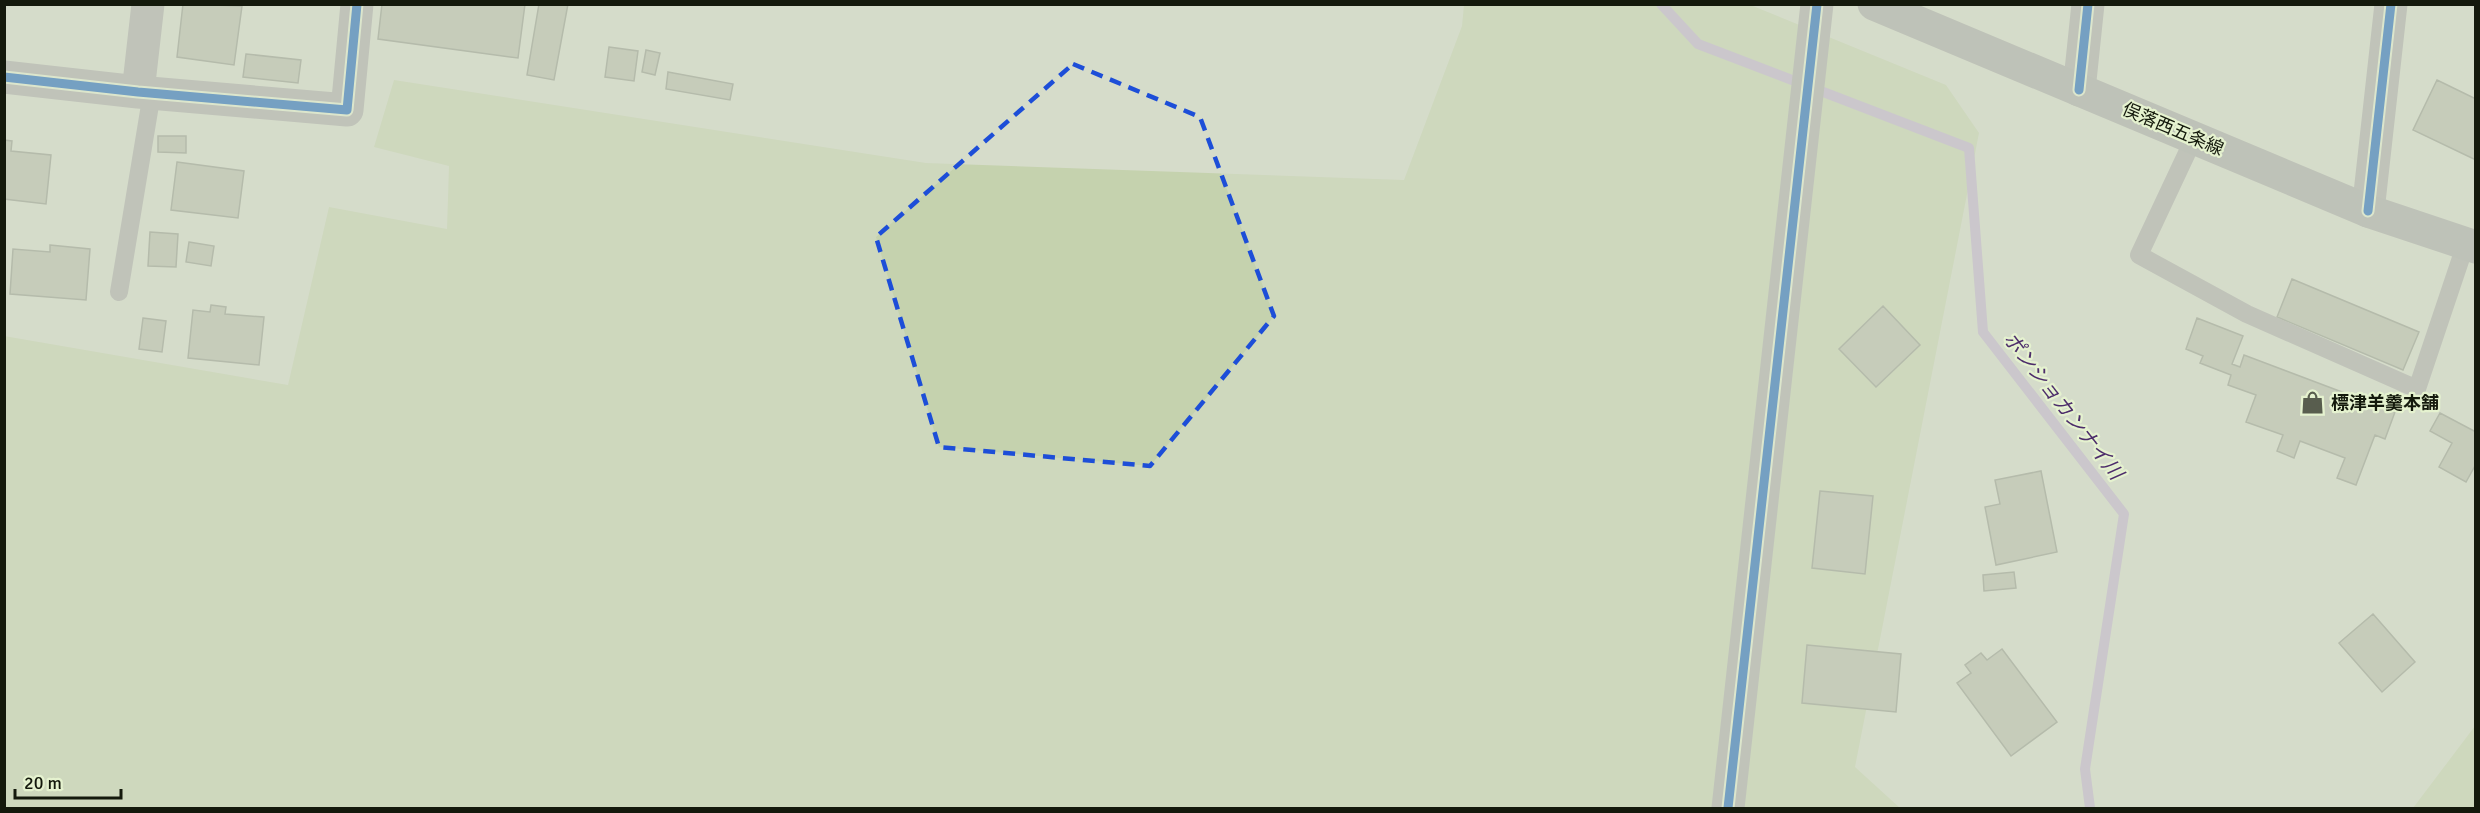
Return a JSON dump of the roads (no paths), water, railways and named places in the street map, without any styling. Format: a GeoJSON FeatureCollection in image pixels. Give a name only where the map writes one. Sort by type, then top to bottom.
{"type":"FeatureCollection","features":[{"type":"Feature","properties":{"kind":"main road","name":"俣落西五条線"},"geometry":{"type":"LineString","coordinates":[[1874,4],[2368,211],[2471,245]]}},
{"type":"Feature","properties":{"kind":"street"},"geometry":{"type":"LineString","coordinates":[[145,93],[148,4]]}},
{"type":"Feature","properties":{"kind":"street"},"geometry":{"type":"LineString","coordinates":[[4,77],[145,93],[347,110],[357,4]]}},
{"type":"Feature","properties":{"kind":"street"},"geometry":{"type":"LineString","coordinates":[[1728,808],[1817,4]]}},
{"type":"Feature","properties":{"kind":"street"},"geometry":{"type":"LineString","coordinates":[[2079,90],[2088,4]]}},
{"type":"Feature","properties":{"kind":"street"},"geometry":{"type":"LineString","coordinates":[[2368,211],[2391,4]]}},
{"type":"Feature","properties":{"kind":"lane"},"geometry":{"type":"LineString","coordinates":[[119,292],[145,93]]}},
{"type":"Feature","properties":{"kind":"lane"},"geometry":{"type":"LineString","coordinates":[[2194,138],[2139,255],[2247,314],[2417,388],[2471,245]]}},
{"type":"Feature","properties":{"kind":"waterway","name":"ポンショカンナイ川"},"geometry":{"type":"LineString","coordinates":[[1661,4],[1698,44],[1969,148],[1983,332],[2124,514],[2085,769],[2090,808]]}},
{"type":"Feature","properties":{"kind":"place","name":"標津羊羹本舗"},"geometry":{"type":"Point","coordinates":[2313,403]}}]}
